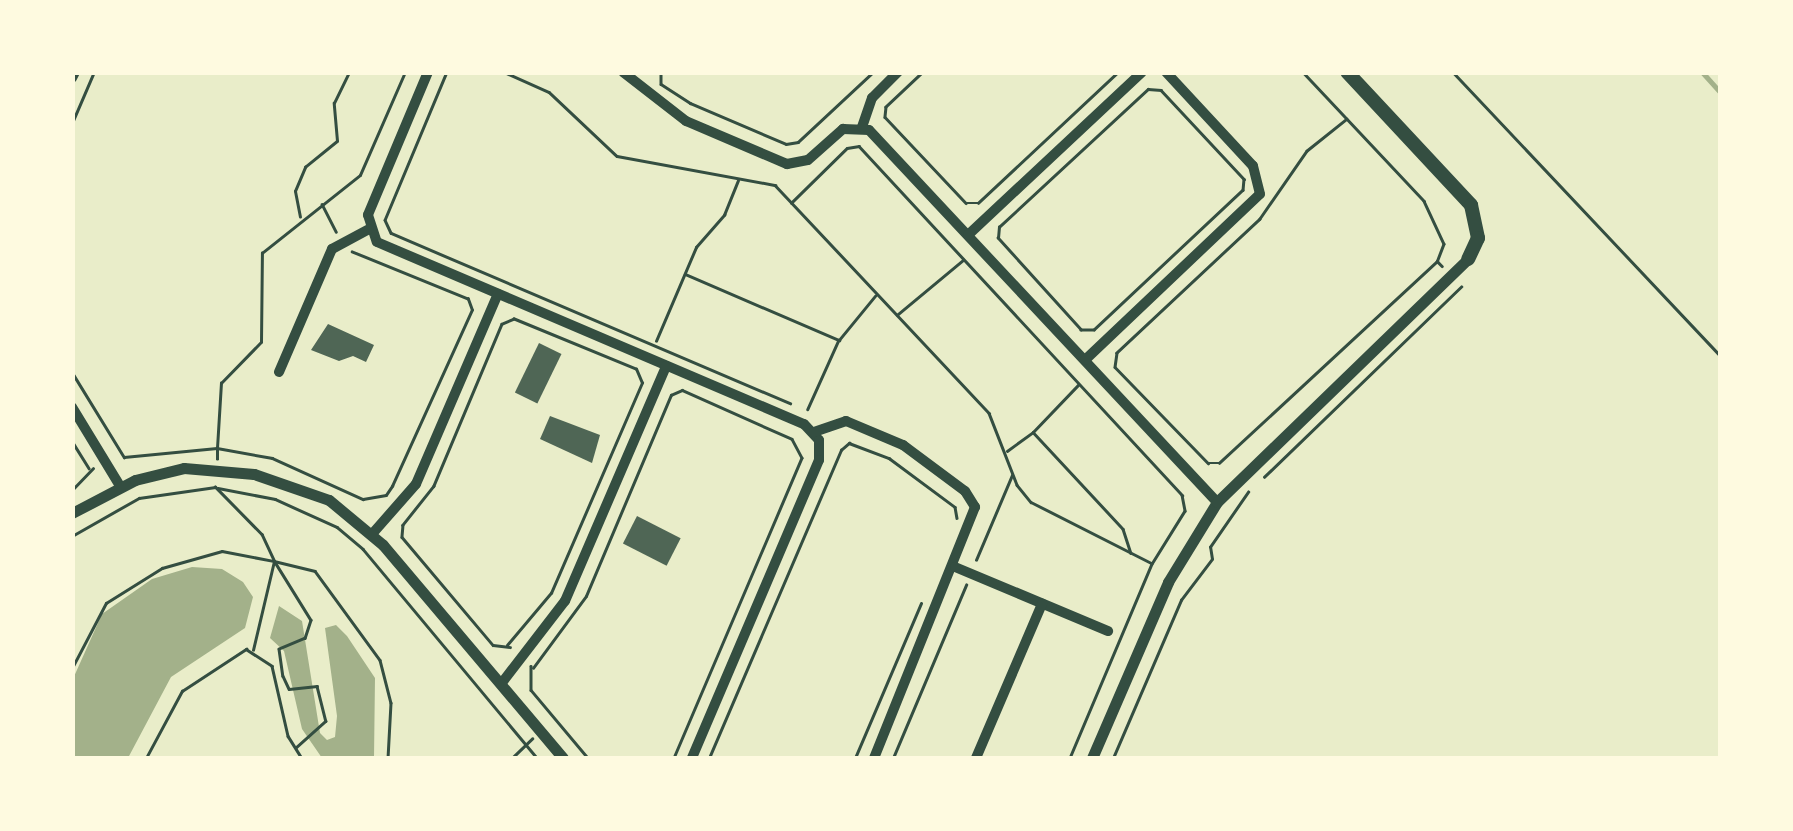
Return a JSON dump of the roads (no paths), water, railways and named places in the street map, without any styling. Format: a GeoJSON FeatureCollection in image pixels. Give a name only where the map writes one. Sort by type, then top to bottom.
{"type":"FeatureCollection","features":[{"type":"Feature","properties":{"kind":"main road"},"geometry":{"type":"LineString","coordinates":[[1347,72],[1471,206],[1478,230],[1468,259]]}},
{"type":"Feature","properties":{"kind":"street"},"geometry":{"type":"LineString","coordinates":[[368,229],[370,210],[428,72]]}},
{"type":"Feature","properties":{"kind":"street"},"geometry":{"type":"LineString","coordinates":[[862,128],[872,98],[898,72]]}},
{"type":"Feature","properties":{"kind":"street"},"geometry":{"type":"LineString","coordinates":[[968,235],[1142,72]]}},
{"type":"Feature","properties":{"kind":"street"},"geometry":{"type":"LineString","coordinates":[[1085,360],[1260,194],[1253,166],[1166,72]]}},
{"type":"Feature","properties":{"kind":"street"},"geometry":{"type":"LineString","coordinates":[[630,75],[686,121],[786,164],[804,162],[844,129],[862,128],[968,235],[1218,502]]}},
{"type":"Feature","properties":{"kind":"street"},"geometry":{"type":"LineString","coordinates":[[279,372],[340,241],[368,229]]}},
{"type":"Feature","properties":{"kind":"street"},"geometry":{"type":"LineString","coordinates":[[368,229],[385,246],[801,423],[814,432],[820,456],[693,757],[708,758]]}},
{"type":"Feature","properties":{"kind":"street"},"geometry":{"type":"LineString","coordinates":[[1092,758],[1168,582],[1218,502],[1468,259]]}},
{"type":"Feature","properties":{"kind":"street"},"geometry":{"type":"LineString","coordinates":[[373,533],[416,484],[498,294]]}},
{"type":"Feature","properties":{"kind":"street"},"geometry":{"type":"LineString","coordinates":[[501,684],[565,601],[666,366]]}},
{"type":"Feature","properties":{"kind":"street"},"geometry":{"type":"LineString","coordinates":[[72,406],[120,486]]}},
{"type":"Feature","properties":{"kind":"street"},"geometry":{"type":"LineString","coordinates":[[814,432],[832,421],[851,422],[912,450],[965,491],[975,520],[874,758]]}},
{"type":"Feature","properties":{"kind":"street"},"geometry":{"type":"LineString","coordinates":[[72,514],[120,486],[167,471],[217,468],[316,494],[373,533],[563,758]]}},
{"type":"Feature","properties":{"kind":"street"},"geometry":{"type":"LineString","coordinates":[[955,567],[1108,632]]}},
{"type":"Feature","properties":{"kind":"street"},"geometry":{"type":"LineString","coordinates":[[976,758],[1042,604]]}},
{"type":"Feature","properties":{"kind":"waterway"},"geometry":{"type":"LineString","coordinates":[[1702,72],[1720,92]]}}]}
